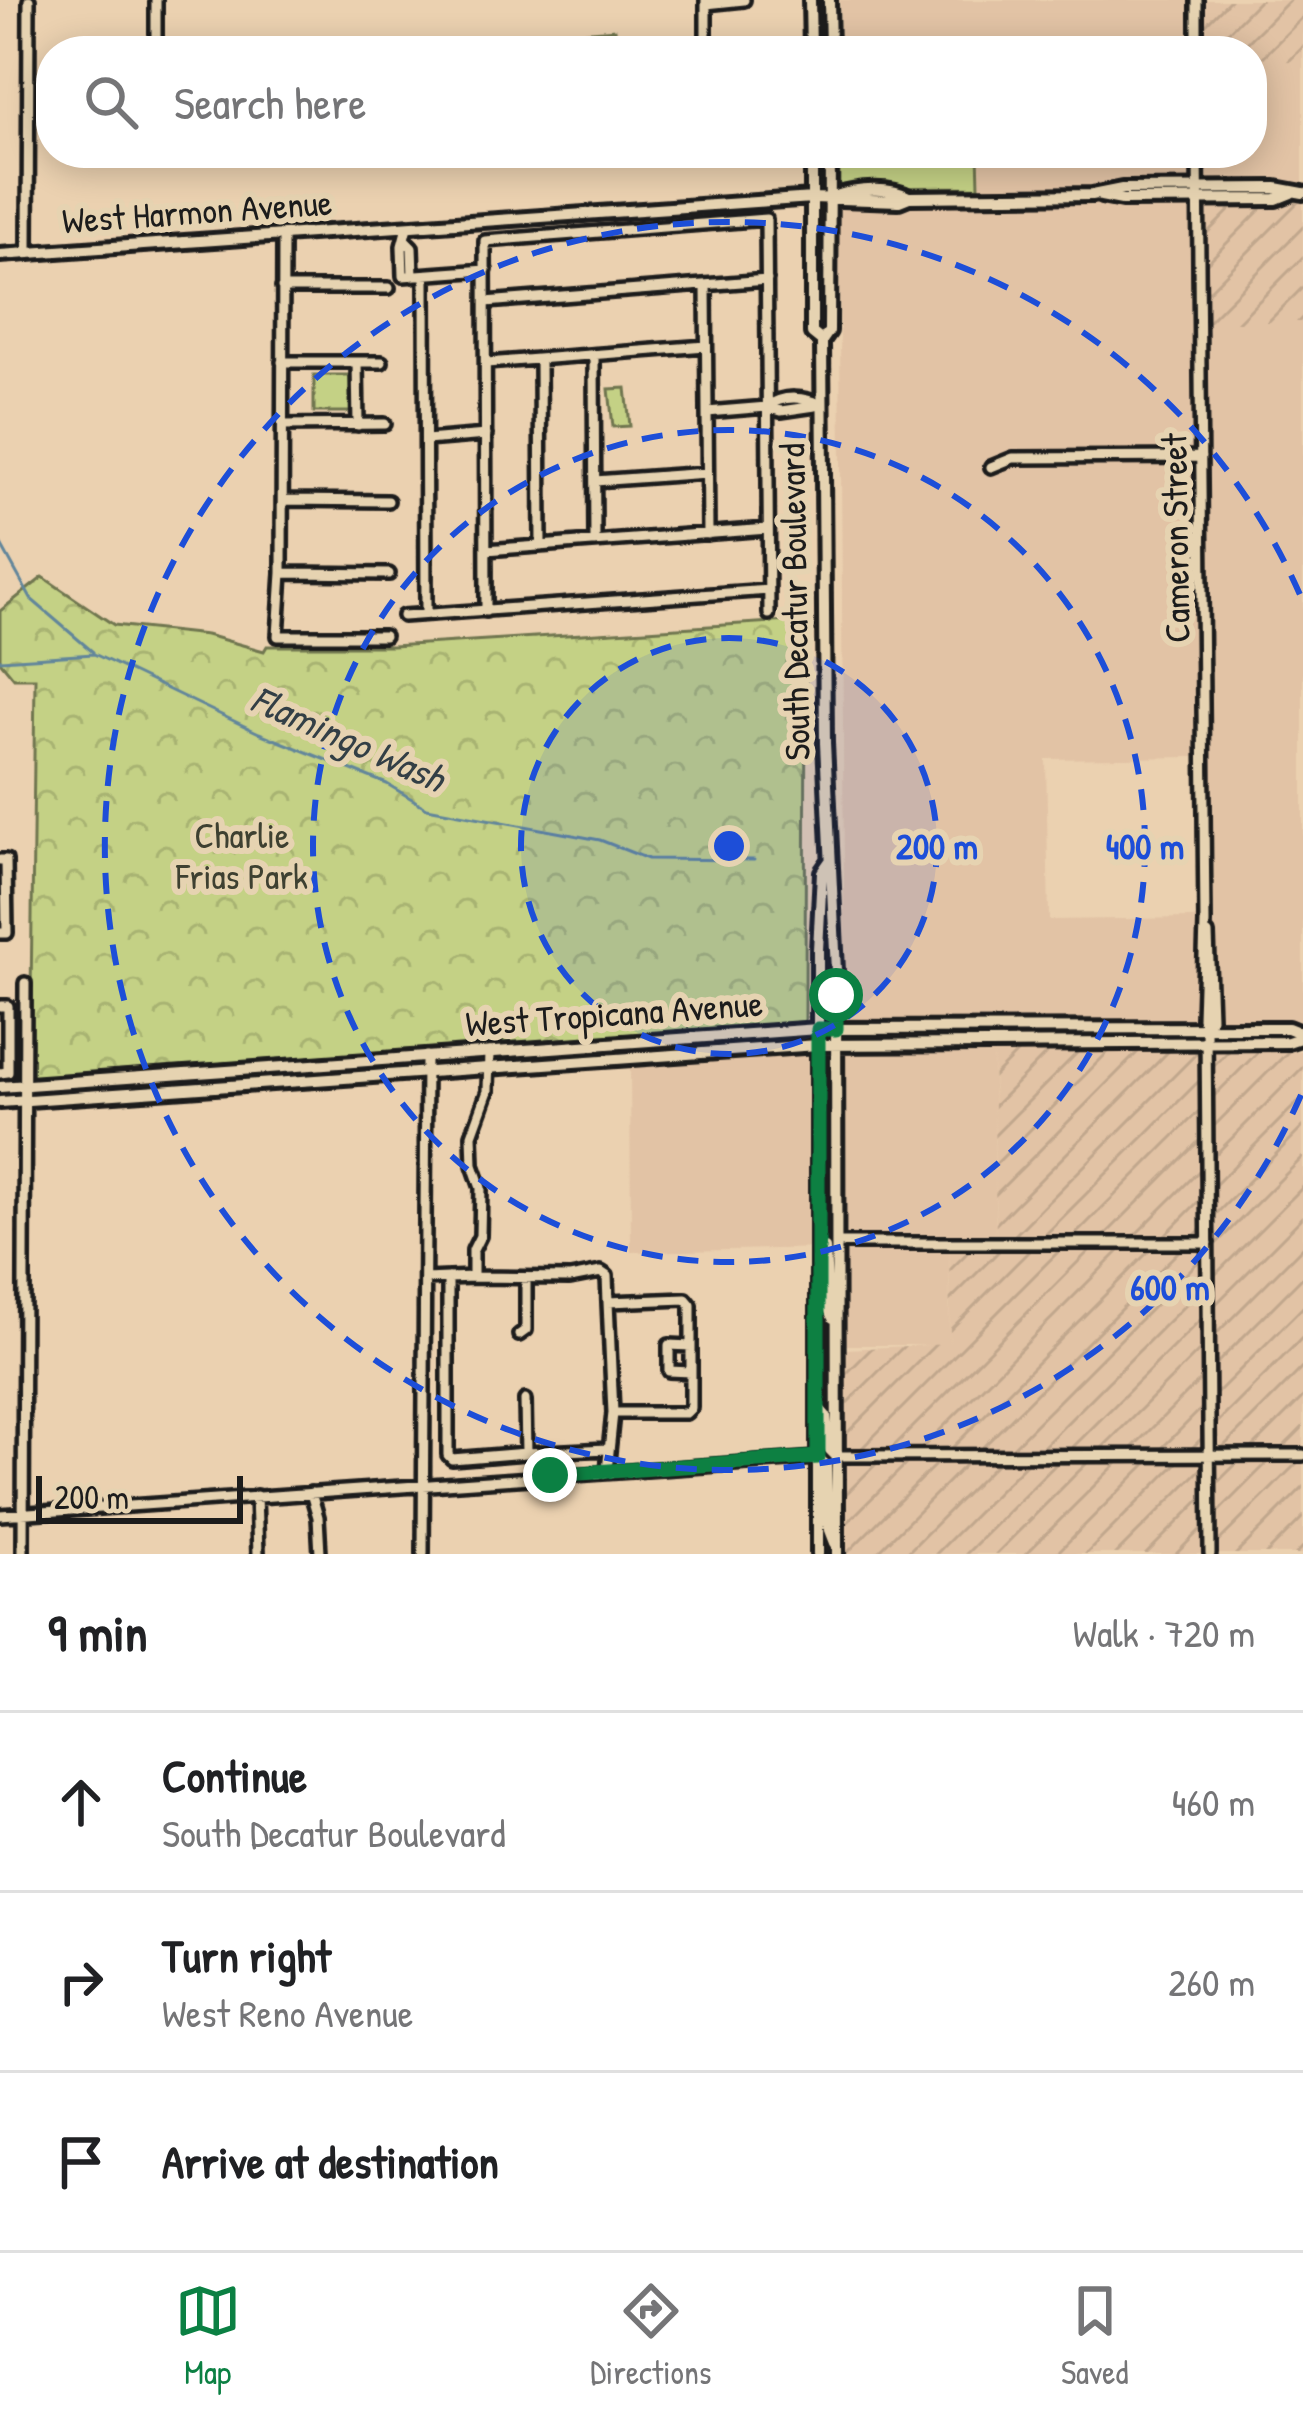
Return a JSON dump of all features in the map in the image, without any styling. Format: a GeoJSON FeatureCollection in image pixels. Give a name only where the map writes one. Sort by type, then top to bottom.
{"type":"FeatureCollection","features":[{"type":"Feature","properties":{"kind":"main road"},"geometry":{"type":"LineString","coordinates":[[810,0],[811,36]]}},
{"type":"Feature","properties":{"kind":"main road"},"geometry":{"type":"LineString","coordinates":[[830,0],[830,36]]}},
{"type":"Feature","properties":{"kind":"main road","name":"South Decatur Boulevard"},"geometry":{"type":"LineString","coordinates":[[812,168],[812,333],[822,341]]}},
{"type":"Feature","properties":{"kind":"main road","name":"South Decatur Boulevard"},"geometry":{"type":"LineString","coordinates":[[830,168],[829,331],[822,341],[822,404],[829,862],[834,872],[837,1550]]}},
{"type":"Feature","properties":{"kind":"main road","name":"West Harmon Avenue"},"geometry":{"type":"LineString","coordinates":[[0,255],[830,198],[849,192],[1091,195],[1122,200],[1199,194],[1276,199],[1297,193]]}},
{"type":"Feature","properties":{"kind":"main road","name":"South Decatur Boulevard"},"geometry":{"type":"LineString","coordinates":[[818,1554],[818,1029],[821,872],[829,862]]}},
{"type":"Feature","properties":{"kind":"main road"},"geometry":{"type":"LineString","coordinates":[[937,1043],[956,1036],[1005,1035],[1014,1028]]}},
{"type":"Feature","properties":{"kind":"main road","name":"West Tropicana Avenue"},"geometry":{"type":"LineString","coordinates":[[0,1087],[818,1029],[1288,1028],[1303,1036]]}},
{"type":"Feature","properties":{"kind":"main road","name":"West Tropicana Avenue"},"geometry":{"type":"LineString","coordinates":[[0,1102],[818,1045],[1288,1042],[1303,1036]]}},
{"type":"Feature","properties":{"kind":"main road"},"geometry":{"type":"LineString","coordinates":[[588,1045],[590,1060]]}},
{"type":"Feature","properties":{"kind":"main road"},"geometry":{"type":"LineString","coordinates":[[312,1064],[314,1081]]}},
{"type":"Feature","properties":{"kind":"main road"},"geometry":{"type":"LineString","coordinates":[[171,1075],[172,1091]]}},
{"type":"Feature","properties":{"kind":"main road"},"geometry":{"type":"LineString","coordinates":[[818,1184],[824,1196],[827,1234],[837,1243]]}},
{"type":"Feature","properties":{"kind":"main road"},"geometry":{"type":"LineString","coordinates":[[819,1241],[826,1252],[828,1308],[836,1322]]}},
{"type":"Feature","properties":{"kind":"main road"},"geometry":{"type":"LineString","coordinates":[[818,1407],[826,1416],[829,1449],[837,1456]]}},
{"type":"Feature","properties":{"kind":"main road"},"geometry":{"type":"LineString","coordinates":[[818,1457],[826,1465],[827,1526],[837,1550]]}},
{"type":"Feature","properties":{"kind":"street"},"geometry":{"type":"LineString","coordinates":[[28,0],[28,253]]}},
{"type":"Feature","properties":{"kind":"street"},"geometry":{"type":"LineString","coordinates":[[156,0],[157,36]]}},
{"type":"Feature","properties":{"kind":"street"},"geometry":{"type":"LineString","coordinates":[[706,36],[706,2],[744,0]]}},
{"type":"Feature","properties":{"kind":"street"},"geometry":{"type":"LineString","coordinates":[[1197,0],[1197,36]]}},
{"type":"Feature","properties":{"kind":"street","name":"Cameron Street"},"geometry":{"type":"LineString","coordinates":[[1198,168],[1210,1554]]}},
{"type":"Feature","properties":{"kind":"street"},"geometry":{"type":"LineString","coordinates":[[486,610],[485,241],[766,219],[769,614]]}},
{"type":"Feature","properties":{"kind":"street"},"geometry":{"type":"LineString","coordinates":[[407,227],[406,241],[412,247],[408,276],[486,270]]}},
{"type":"Feature","properties":{"kind":"street"},"geometry":{"type":"LineString","coordinates":[[283,236],[283,573],[278,636],[384,636]]}},
{"type":"Feature","properties":{"kind":"street"},"geometry":{"type":"LineString","coordinates":[[425,274],[426,614]]}},
{"type":"Feature","properties":{"kind":"street"},"geometry":{"type":"LineString","coordinates":[[486,302],[766,280]]}},
{"type":"Feature","properties":{"kind":"street"},"geometry":{"type":"LineString","coordinates":[[706,285],[708,533]]}},
{"type":"Feature","properties":{"kind":"street"},"geometry":{"type":"LineString","coordinates":[[282,288],[389,288]]}},
{"type":"Feature","properties":{"kind":"street"},"geometry":{"type":"LineString","coordinates":[[486,363],[706,346]]}},
{"type":"Feature","properties":{"kind":"street"},"geometry":{"type":"LineString","coordinates":[[595,355],[595,542]]}},
{"type":"Feature","properties":{"kind":"street"},"geometry":{"type":"LineString","coordinates":[[540,359],[541,546]]}},
{"type":"Feature","properties":{"kind":"street"},"geometry":{"type":"LineString","coordinates":[[282,362],[382,362]]}},
{"type":"Feature","properties":{"kind":"street"},"geometry":{"type":"LineString","coordinates":[[357,362],[358,424]]}},
{"type":"Feature","properties":{"kind":"street"},"geometry":{"type":"LineString","coordinates":[[707,412],[767,407],[775,400],[806,398],[822,404]]}},
{"type":"Feature","properties":{"kind":"street"},"geometry":{"type":"LineString","coordinates":[[283,425],[386,424]]}},
{"type":"Feature","properties":{"kind":"street"},"geometry":{"type":"LineString","coordinates":[[426,440],[486,435]]}},
{"type":"Feature","properties":{"kind":"street"},"geometry":{"type":"LineString","coordinates":[[991,467],[1012,458],[1201,457]]}},
{"type":"Feature","properties":{"kind":"street"},"geometry":{"type":"LineString","coordinates":[[595,481],[707,473]]}},
{"type":"Feature","properties":{"kind":"street"},"geometry":{"type":"LineString","coordinates":[[283,500],[388,501]]}},
{"type":"Feature","properties":{"kind":"street"},"geometry":{"type":"LineString","coordinates":[[486,550],[768,529]]}},
{"type":"Feature","properties":{"kind":"street"},"geometry":{"type":"LineString","coordinates":[[283,573],[389,574]]}},
{"type":"Feature","properties":{"kind":"street"},"geometry":{"type":"LineString","coordinates":[[404,616],[769,590]]}},
{"type":"Feature","properties":{"kind":"street"},"geometry":{"type":"LineString","coordinates":[[0,933],[7,933],[3,860]]}},
{"type":"Feature","properties":{"kind":"street"},"geometry":{"type":"LineString","coordinates":[[22,1554],[26,983]]}},
{"type":"Feature","properties":{"kind":"street"},"geometry":{"type":"LineString","coordinates":[[0,1073],[8,1072],[4,1006]]}},
{"type":"Feature","properties":{"kind":"street"},"geometry":{"type":"LineString","coordinates":[[473,1277],[481,1188],[473,1165],[472,1135],[488,1090],[489,1052]]}},
{"type":"Feature","properties":{"kind":"street"},"geometry":{"type":"LineString","coordinates":[[423,1554],[426,1056]]}},
{"type":"Feature","properties":{"kind":"street"},"geometry":{"type":"LineString","coordinates":[[837,1243],[1208,1243]]}},
{"type":"Feature","properties":{"kind":"street"},"geometry":{"type":"LineString","coordinates":[[425,1279],[570,1278],[601,1272],[608,1276],[613,1413],[607,1471]]}},
{"type":"Feature","properties":{"kind":"street"},"geometry":{"type":"LineString","coordinates":[[448,1278],[448,1455],[452,1459],[607,1449]]}},
{"type":"Feature","properties":{"kind":"street"},"geometry":{"type":"LineString","coordinates":[[519,1335],[526,1330],[526,1279]]}},
{"type":"Feature","properties":{"kind":"street"},"geometry":{"type":"LineString","coordinates":[[608,1302],[686,1299],[691,1305],[691,1408],[686,1413],[613,1413]]}},
{"type":"Feature","properties":{"kind":"street"},"geometry":{"type":"LineString","coordinates":[[691,1346],[669,1345],[669,1371],[691,1372]]}},
{"type":"Feature","properties":{"kind":"street"},"geometry":{"type":"LineString","coordinates":[[525,1400],[526,1454]]}},
{"type":"Feature","properties":{"kind":"street"},"geometry":{"type":"LineString","coordinates":[[837,1456],[1303,1455]]}},
{"type":"Feature","properties":{"kind":"street"},"geometry":{"type":"LineString","coordinates":[[0,1515],[818,1457]]}},
{"type":"Feature","properties":{"kind":"street"},"geometry":{"type":"LineString","coordinates":[[310,1493],[319,1517],[320,1554]]}},
{"type":"Feature","properties":{"kind":"street"},"geometry":{"type":"LineString","coordinates":[[256,1496],[258,1554]]}},
{"type":"Feature","properties":{"kind":"shaded area"},"geometry":{"type":"Polygon","coordinates":[[[840,0],[1188,0],[1188,36],[840,36],[840,0]]]}},
{"type":"Feature","properties":{"kind":"shaded area"},"geometry":{"type":"Polygon","coordinates":[[[1197,0],[1303,0],[1303,62],[1267,59],[1267,36],[1197,36],[1197,0]]]}},
{"type":"Feature","properties":{"kind":"shaded area"},"geometry":{"type":"Polygon","coordinates":[[[1267,48],[1303,60],[1303,185],[1207,186],[1207,168],[1267,168],[1267,48]]]}},
{"type":"Feature","properties":{"kind":"shaded area"},"geometry":{"type":"Polygon","coordinates":[[[978,168],[1189,168],[1195,757],[1046,759],[1049,920],[1196,918],[1196,1019],[845,1021],[839,188],[978,187],[978,168]]]}},
{"type":"Feature","properties":{"kind":"shaded area"},"geometry":{"type":"Polygon","coordinates":[[[1207,202],[1303,202],[1303,322],[1208,322],[1207,202]]]}},
{"type":"Feature","properties":{"kind":"shaded area"},"geometry":{"type":"Polygon","coordinates":[[[1208,322],[1303,322],[1303,1020],[1215,1020],[1208,322]]]}},
{"type":"Feature","properties":{"kind":"shaded area"},"geometry":{"type":"Polygon","coordinates":[[[630,1050],[993,1051],[996,1243],[949,1243],[950,1345],[830,1345],[829,1248],[631,1252],[630,1050]]]}},
{"type":"Feature","properties":{"kind":"shaded area"},"geometry":{"type":"Polygon","coordinates":[[[993,1051],[1303,1051],[1303,1554],[846,1554],[845,1349],[950,1344],[949,1243],[996,1243],[993,1051]]]}},
{"type":"Feature","properties":{"kind":"green space"},"geometry":{"type":"Polygon","coordinates":[[[615,29],[616,36],[566,36],[615,29]]]}},
{"type":"Feature","properties":{"kind":"green space"},"geometry":{"type":"Polygon","coordinates":[[[839,168],[978,168],[979,187],[839,188],[839,168]]]}},
{"type":"Feature","properties":{"kind":"green space"},"geometry":{"type":"Polygon","coordinates":[[[314,375],[351,375],[351,412],[314,412],[314,375]]]}},
{"type":"Feature","properties":{"kind":"green space"},"geometry":{"type":"Polygon","coordinates":[[[626,388],[630,426],[613,427],[609,389],[626,388]]]}},
{"type":"Feature","properties":{"kind":"green space","name":"Charlie Frias Park"},"geometry":{"type":"Polygon","coordinates":[[[43,577],[114,625],[206,635],[264,651],[267,646],[392,646],[806,620],[805,1022],[30,1077],[35,678],[14,678],[0,661],[0,611],[43,577]]]}},
{"type":"Feature","properties":{"kind":"waterway"},"geometry":{"type":"LineString","coordinates":[[0,543],[31,599],[93,652]]}},
{"type":"Feature","properties":{"kind":"waterway","name":"Flamingo Wash"},"geometry":{"type":"LineString","coordinates":[[0,660],[94,654],[259,733],[387,784],[427,808],[600,840],[648,859],[754,860]]}},
{"type":"Feature","properties":{"kind":"route"},"geometry":{"type":"LineString","coordinates":[[550,1475],[818,1457],[818,1029],[836,1029],[836,995]]}}]}
